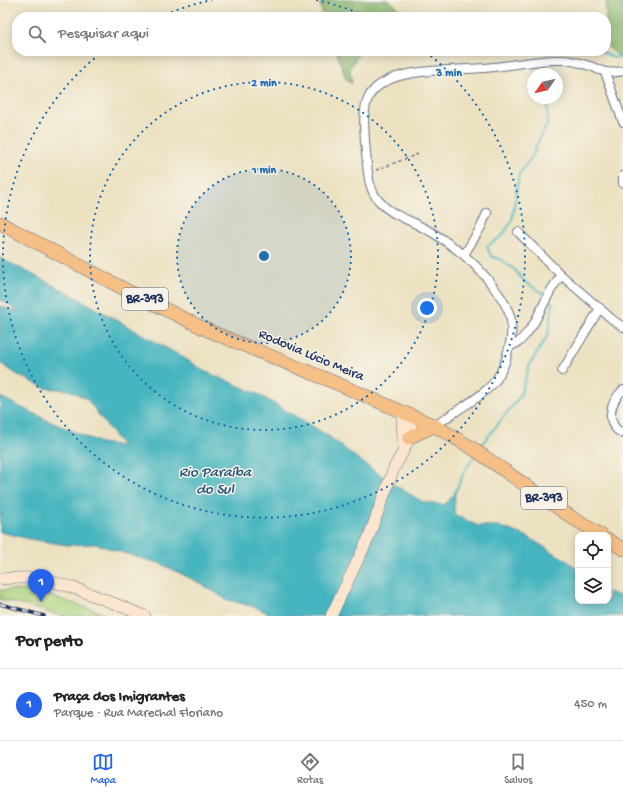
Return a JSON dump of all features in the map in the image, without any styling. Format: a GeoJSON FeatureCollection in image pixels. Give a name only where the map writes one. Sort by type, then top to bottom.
{"type":"FeatureCollection","features":[{"type":"Feature","properties":{"kind":"highway","name":"Rodovia Lúcio Meira"},"geometry":{"type":"LineString","coordinates":[[0,223],[124,289],[207,330],[435,426],[472,448],[595,532]]}},
{"type":"Feature","properties":{"kind":"highway"},"geometry":{"type":"LineString","coordinates":[[409,438],[435,426]]}},
{"type":"Feature","properties":{"kind":"highway"},"geometry":{"type":"LineString","coordinates":[[611,542],[623,549]]}},
{"type":"Feature","properties":{"kind":"main road"},"geometry":{"type":"LineString","coordinates":[[331,616],[368,539],[394,468],[409,438],[407,414]]}},
{"type":"Feature","properties":{"kind":"main road"},"geometry":{"type":"LineString","coordinates":[[404,450],[407,414]]}},
{"type":"Feature","properties":{"kind":"main road"},"geometry":{"type":"LineString","coordinates":[[0,579],[33,578],[48,581],[76,589],[145,616]]}},
{"type":"Feature","properties":{"kind":"street"},"geometry":{"type":"LineString","coordinates":[[435,426],[483,393],[496,380],[503,368],[509,347],[511,320],[507,308],[499,295],[475,264],[444,240],[397,215],[380,203],[371,189],[365,133],[365,110],[372,92],[380,85],[390,80],[404,75],[424,71],[493,67],[537,61],[562,60],[581,63],[605,72],[623,71]]}},
{"type":"Feature","properties":{"kind":"street"},"geometry":{"type":"LineString","coordinates":[[605,72],[623,122]]}},
{"type":"Feature","properties":{"kind":"street"},"geometry":{"type":"LineString","coordinates":[[623,176],[623,183]]}},
{"type":"Feature","properties":{"kind":"street"},"geometry":{"type":"LineString","coordinates":[[464,254],[481,227],[487,213]]}},
{"type":"Feature","properties":{"kind":"street"},"geometry":{"type":"LineString","coordinates":[[518,232],[561,275],[623,327]]}},
{"type":"Feature","properties":{"kind":"street"},"geometry":{"type":"LineString","coordinates":[[509,347],[519,342],[527,333],[561,275]]}},
{"type":"Feature","properties":{"kind":"street"},"geometry":{"type":"LineString","coordinates":[[562,371],[600,308]]}},
{"type":"Feature","properties":{"kind":"street"},"geometry":{"type":"LineString","coordinates":[[623,390],[613,403],[611,410],[611,418],[620,433],[623,434]]}},
{"type":"Feature","properties":{"kind":"path"},"geometry":{"type":"LineString","coordinates":[[368,172],[418,154]]}},
{"type":"Feature","properties":{"kind":"green space"},"geometry":{"type":"Polygon","coordinates":[[[319,0],[389,0],[401,12],[322,12],[319,0]]]}},
{"type":"Feature","properties":{"kind":"green space"},"geometry":{"type":"Polygon","coordinates":[[[606,0],[623,0],[623,62],[611,50],[611,12],[606,12],[606,0]]]}},
{"type":"Feature","properties":{"kind":"green space"},"geometry":{"type":"Polygon","coordinates":[[[338,56],[357,56],[350,69],[352,84],[346,79],[338,56]]]}},
{"type":"Feature","properties":{"kind":"green space"},"geometry":{"type":"Polygon","coordinates":[[[0,590],[32,590],[109,616],[62,616],[0,599],[0,590]]]}},
{"type":"Feature","properties":{"kind":"water","name":"Rio Paraíba do Sul"},"geometry":{"type":"Polygon","coordinates":[[[0,258],[67,292],[206,372],[258,394],[327,435],[396,486],[423,502],[444,505],[455,494],[454,514],[478,526],[498,526],[526,536],[575,567],[575,604],[611,604],[611,593],[623,597],[623,616],[274,616],[255,607],[225,599],[202,584],[159,563],[96,544],[67,545],[0,532],[0,397],[53,423],[101,443],[122,446],[87,399],[69,390],[45,388],[18,375],[0,363],[0,306],[21,313],[0,299],[0,258]]]}},
{"type":"Feature","properties":{"kind":"waterway"},"geometry":{"type":"LineString","coordinates":[[610,56],[614,58],[623,56]]}},
{"type":"Feature","properties":{"kind":"waterway"},"geometry":{"type":"LineString","coordinates":[[544,68],[545,64]]}},
{"type":"Feature","properties":{"kind":"waterway"},"geometry":{"type":"LineString","coordinates":[[545,296],[525,282],[514,269],[501,260],[491,256],[487,246],[502,236],[512,221],[519,174],[533,155],[539,139],[547,125],[548,104]]}},
{"type":"Feature","properties":{"kind":"waterway"},"geometry":{"type":"LineString","coordinates":[[479,448],[520,396],[530,364],[548,335],[553,304],[548,299]]}},
{"type":"Feature","properties":{"kind":"waterway"},"geometry":{"type":"LineString","coordinates":[[454,495],[464,472],[475,455]]}},
{"type":"Feature","properties":{"kind":"railway"},"geometry":{"type":"LineString","coordinates":[[0,604],[44,616]]}},
{"type":"Feature","properties":{"kind":"place","name":"Praça dos Imigrantes"},"geometry":{"type":"Point","coordinates":[41,602]}}]}
